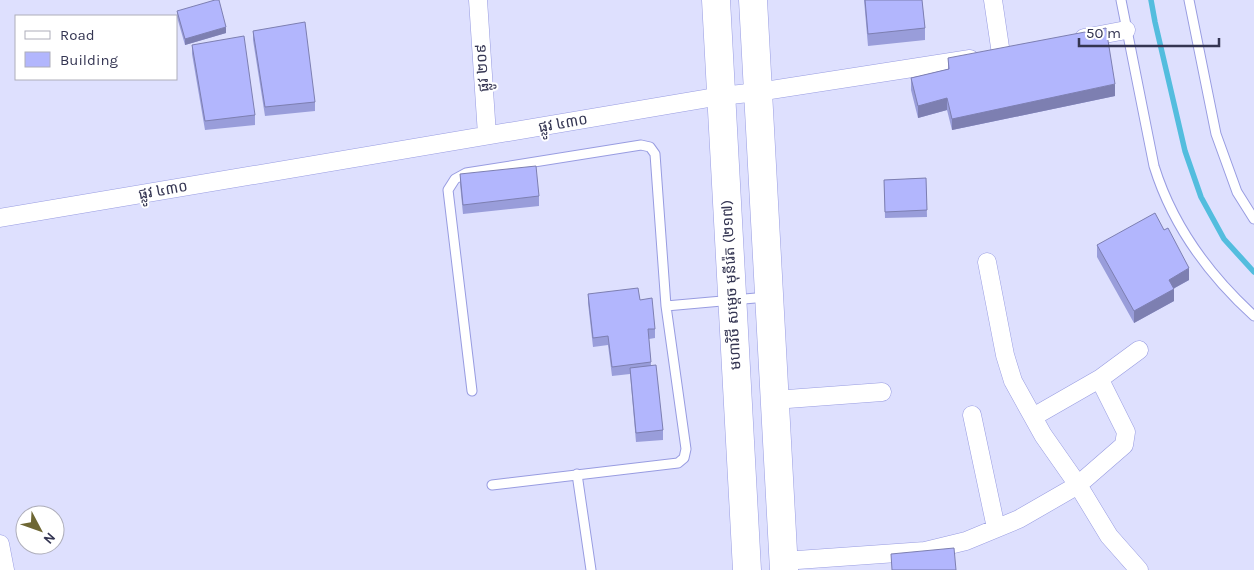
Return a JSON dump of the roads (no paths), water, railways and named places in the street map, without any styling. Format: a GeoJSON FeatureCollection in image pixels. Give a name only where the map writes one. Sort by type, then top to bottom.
{"type":"FeatureCollection","features":[{"type":"Feature","properties":{"kind":"main road","name":"មហាវិថី សម្តេច មុនីរ៉េត (២១៧)"},"geometry":{"type":"LineString","coordinates":[[716,0],[747,570]]}},
{"type":"Feature","properties":{"kind":"main road"},"geometry":{"type":"LineString","coordinates":[[753,0],[783,566]]}},
{"type":"Feature","properties":{"kind":"street","name":"ផ្លូវ ២០៩"},"geometry":{"type":"LineString","coordinates":[[478,0],[487,135]]}},
{"type":"Feature","properties":{"kind":"street"},"geometry":{"type":"LineString","coordinates":[[993,0],[1001,54]]}},
{"type":"Feature","properties":{"kind":"street"},"geometry":{"type":"LineString","coordinates":[[1068,41],[1126,30]]}},
{"type":"Feature","properties":{"kind":"street","name":"ផ្លូវ ៤៣០"},"geometry":{"type":"LineString","coordinates":[[0,218],[721,96],[758,92],[1020,50]]}},
{"type":"Feature","properties":{"kind":"street"},"geometry":{"type":"LineString","coordinates":[[987,262],[1005,355],[1013,381],[1043,435],[1078,485],[1109,536],[1139,570]]}},
{"type":"Feature","properties":{"kind":"street"},"geometry":{"type":"LineString","coordinates":[[1033,417],[1101,378],[1139,350]]}},
{"type":"Feature","properties":{"kind":"street"},"geometry":{"type":"LineString","coordinates":[[783,566],[925,551],[966,541],[1019,519],[1078,485],[1124,445],[1126,439],[1126,432],[1102,384],[1101,378]]}},
{"type":"Feature","properties":{"kind":"street"},"geometry":{"type":"LineString","coordinates":[[774,400],[882,392]]}},
{"type":"Feature","properties":{"kind":"street"},"geometry":{"type":"LineString","coordinates":[[972,415],[996,528]]}},
{"type":"Feature","properties":{"kind":"street"},"geometry":{"type":"LineString","coordinates":[[0,544],[5,570]]}},
{"type":"Feature","properties":{"kind":"lane"},"geometry":{"type":"LineString","coordinates":[[1120,0],[1154,166],[1161,190],[1176,219],[1196,250],[1222,284],[1254,316]]}},
{"type":"Feature","properties":{"kind":"lane"},"geometry":{"type":"LineString","coordinates":[[1189,0],[1216,134],[1236,192],[1254,219]]}},
{"type":"Feature","properties":{"kind":"lane"},"geometry":{"type":"LineString","coordinates":[[472,391],[448,190],[455,179],[466,174],[641,145],[650,148],[655,154],[666,306],[686,449],[684,458],[678,463],[492,485]]}},
{"type":"Feature","properties":{"kind":"lane"},"geometry":{"type":"LineString","coordinates":[[666,306],[769,296]]}},
{"type":"Feature","properties":{"kind":"lane"},"geometry":{"type":"LineString","coordinates":[[577,474],[591,570]]}},
{"type":"Feature","properties":{"kind":"waterway"},"geometry":{"type":"LineString","coordinates":[[1151,0],[1185,151],[1201,197],[1224,239],[1254,272]]}}]}
